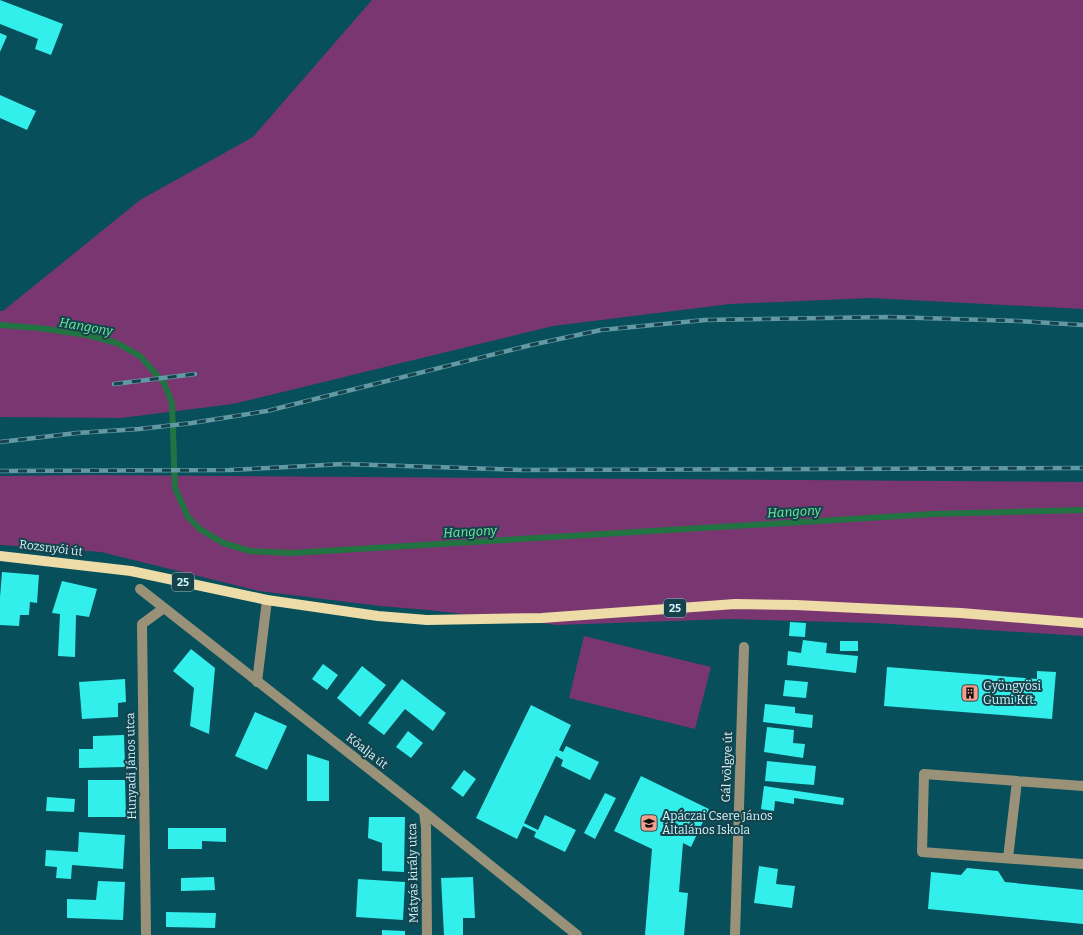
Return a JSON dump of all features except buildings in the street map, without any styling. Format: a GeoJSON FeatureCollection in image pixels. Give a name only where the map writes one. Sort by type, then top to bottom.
{"type":"FeatureCollection","features":[{"type":"Feature","properties":{"kind":"main road","name":"Rozsnyói út"},"geometry":{"type":"LineString","coordinates":[[0,556],[131,571],[267,600]]}},
{"type":"Feature","properties":{"kind":"main road","name":"25"},"geometry":{"type":"LineString","coordinates":[[267,600],[378,616],[427,620],[542,618],[735,604],[796,605],[961,613],[1083,623]]}},
{"type":"Feature","properties":{"kind":"street","name":"Kőalja út"},"geometry":{"type":"LineString","coordinates":[[140,589],[578,935]]}},
{"type":"Feature","properties":{"kind":"street"},"geometry":{"type":"LineString","coordinates":[[257,682],[267,600]]}},
{"type":"Feature","properties":{"kind":"street","name":"Hunyadi János utca"},"geometry":{"type":"LineString","coordinates":[[146,935],[142,624],[164,608]]}},
{"type":"Feature","properties":{"kind":"street","name":"Gál völgye út"},"geometry":{"type":"LineString","coordinates":[[735,935],[744,647]]}},
{"type":"Feature","properties":{"kind":"street"},"geometry":{"type":"LineString","coordinates":[[1083,786],[924,774],[922,852],[1083,864]]}},
{"type":"Feature","properties":{"kind":"street"},"geometry":{"type":"LineString","coordinates":[[1008,858],[1017,781]]}},
{"type":"Feature","properties":{"kind":"street","name":"Mátyás király utca"},"geometry":{"type":"LineString","coordinates":[[424,812],[426,827],[427,935]]}},
{"type":"Feature","properties":{"kind":"shaded area"},"geometry":{"type":"Polygon","coordinates":[[[372,0],[1083,0],[1083,309],[871,298],[730,304],[553,326],[233,404],[121,418],[0,417],[0,311],[3,311],[140,200],[253,137],[372,0]]]}},
{"type":"Feature","properties":{"kind":"shaded area"},"geometry":{"type":"Polygon","coordinates":[[[91,475],[1083,482],[1083,636],[874,623],[730,619],[557,625],[259,591],[101,552],[0,545],[0,476],[91,475]]]}},
{"type":"Feature","properties":{"kind":"shaded area"},"geometry":{"type":"Polygon","coordinates":[[[584,636],[711,667],[695,729],[569,698],[584,636]]]}},
{"type":"Feature","properties":{"kind":"waterway","name":"Hangony"},"geometry":{"type":"LineString","coordinates":[[0,325],[39,328],[87,335],[117,343],[140,356],[164,383],[172,403],[175,488],[188,517],[200,529],[223,543],[250,551],[291,553],[933,514],[1083,510]]}},
{"type":"Feature","properties":{"kind":"railway"},"geometry":{"type":"LineString","coordinates":[[0,442],[77,433],[139,429],[192,423],[267,411],[531,345],[601,330],[705,320],[889,317],[1018,321],[1083,325]]}},
{"type":"Feature","properties":{"kind":"railway"},"geometry":{"type":"LineString","coordinates":[[114,384],[195,374]]}},
{"type":"Feature","properties":{"kind":"railway"},"geometry":{"type":"LineString","coordinates":[[0,471],[230,470],[344,464],[522,470],[1083,468]]}},
{"type":"Feature","properties":{"kind":"place","name":"Gyöngyösi Gumi Kft."},"geometry":{"type":"Point","coordinates":[970,693]}},
{"type":"Feature","properties":{"kind":"place","name":"Apáczai Csere János Általános Iskola"},"geometry":{"type":"Point","coordinates":[649,823]}}]}
